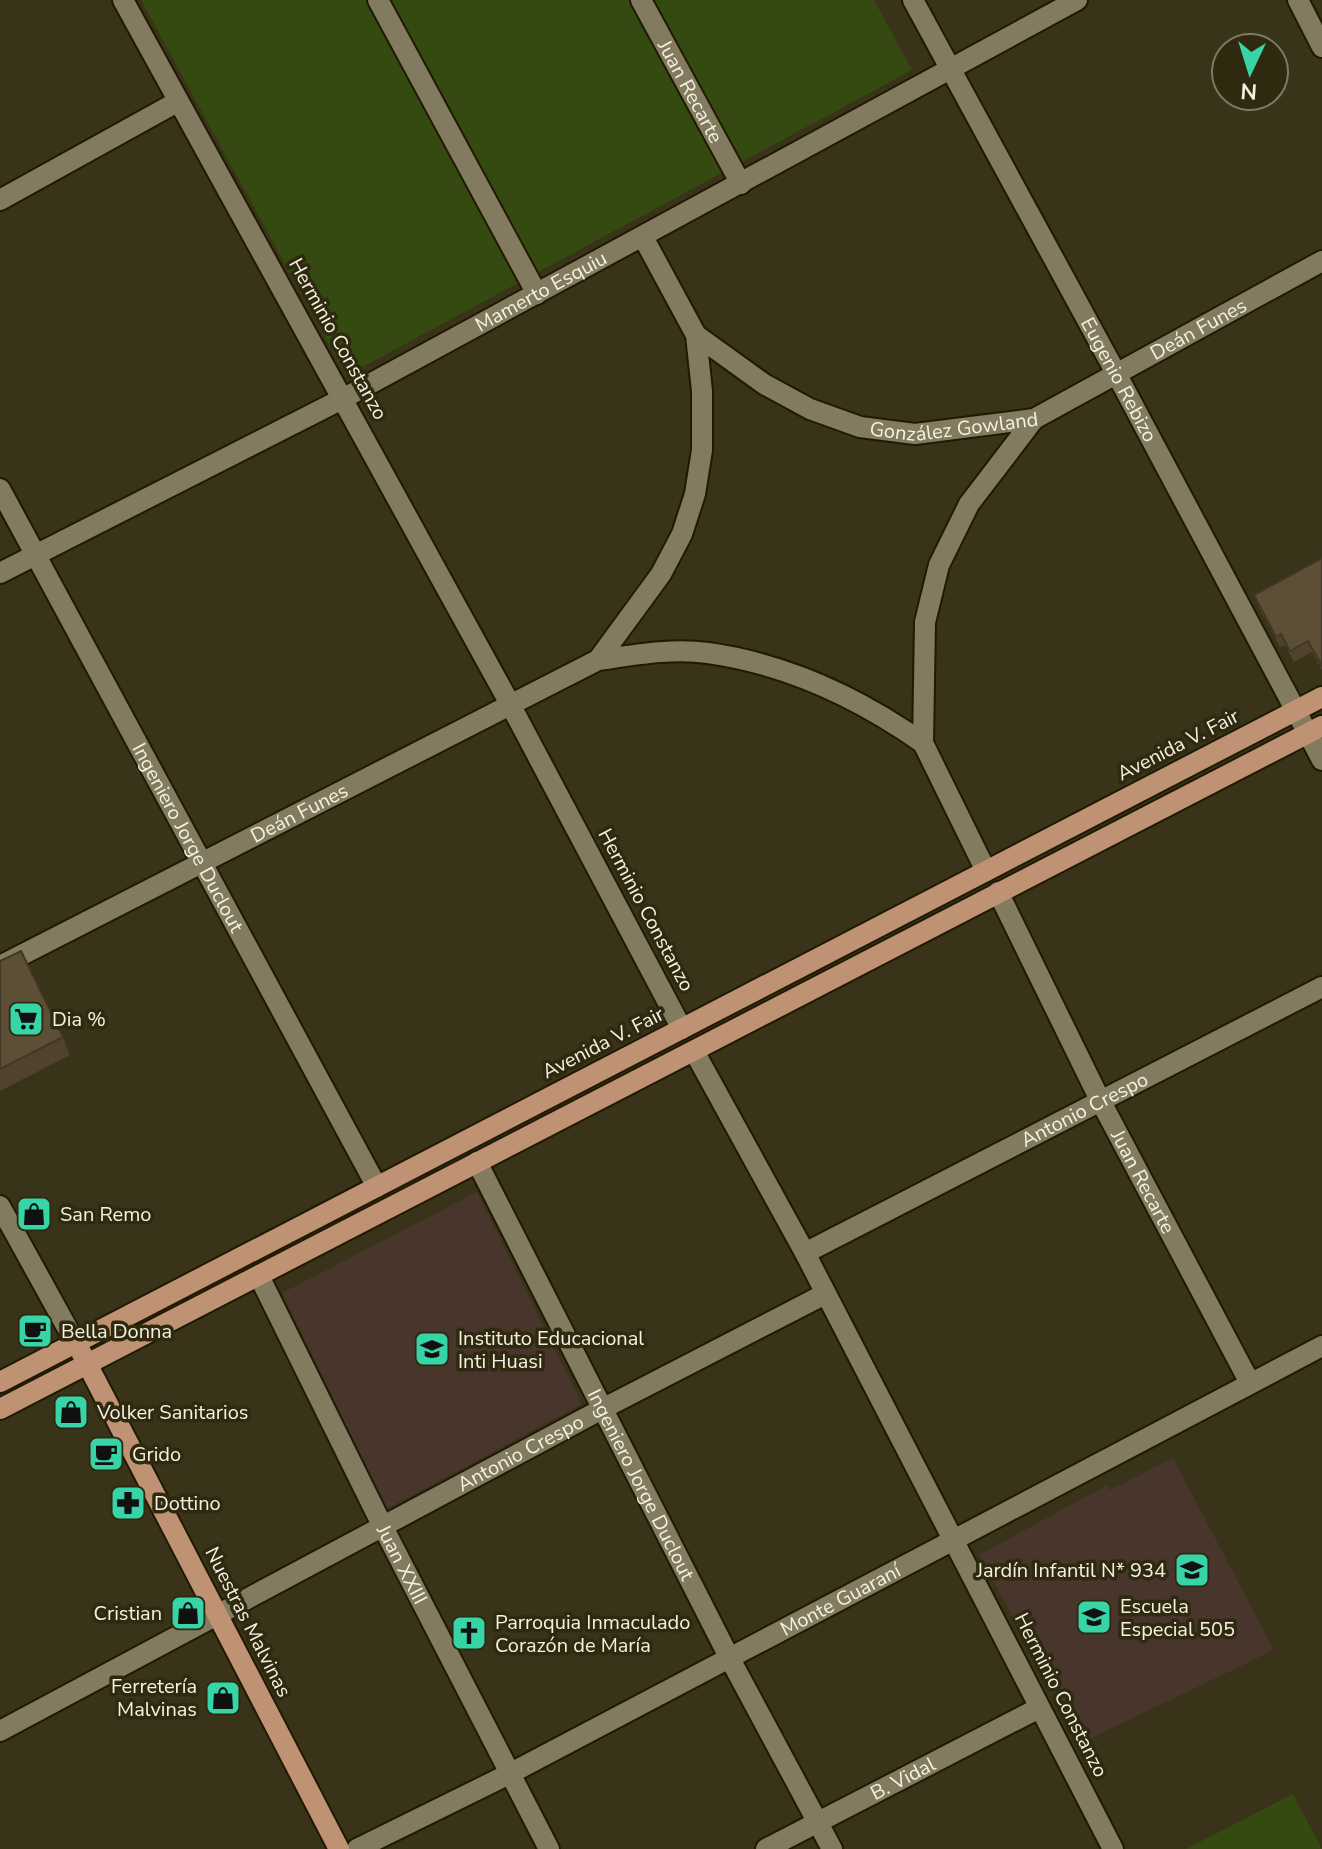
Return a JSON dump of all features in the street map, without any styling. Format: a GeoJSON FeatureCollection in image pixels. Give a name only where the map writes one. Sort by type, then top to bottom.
{"type":"FeatureCollection","features":[{"type":"Feature","properties":{"kind":"main road","name":"Avenida V. Fair"},"geometry":{"type":"LineString","coordinates":[[0,1382],[1322,697]]}},
{"type":"Feature","properties":{"kind":"main road"},"geometry":{"type":"LineString","coordinates":[[0,1409],[1315,730]]}},
{"type":"Feature","properties":{"kind":"main road","name":"Herminio Constanzo"},"geometry":{"type":"LineString","coordinates":[[682,1029],[694,1051]]}},
{"type":"Feature","properties":{"kind":"main road","name":"Nuestras Malvinas"},"geometry":{"type":"LineString","coordinates":[[75,1342],[339,1849]]}},
{"type":"Feature","properties":{"kind":"street","name":"Herminio Constanzo"},"geometry":{"type":"LineString","coordinates":[[123,0],[344,398],[682,1029]]}},
{"type":"Feature","properties":{"kind":"street"},"geometry":{"type":"LineString","coordinates":[[378,0],[537,294]]}},
{"type":"Feature","properties":{"kind":"street","name":"Juan Recarte"},"geometry":{"type":"LineString","coordinates":[[641,0],[741,184]]}},
{"type":"Feature","properties":{"kind":"street","name":"Eugenio Rebizo"},"geometry":{"type":"LineString","coordinates":[[913,0],[1296,711],[1315,730],[1322,760]]}},
{"type":"Feature","properties":{"kind":"street","name":"Mamerto Esquiu"},"geometry":{"type":"LineString","coordinates":[[0,573],[344,398],[1077,0]]}},
{"type":"Feature","properties":{"kind":"street"},"geometry":{"type":"LineString","coordinates":[[1298,0],[1322,47]]}},
{"type":"Feature","properties":{"kind":"street"},"geometry":{"type":"LineString","coordinates":[[0,200],[177,102]]}},
{"type":"Feature","properties":{"kind":"street"},"geometry":{"type":"LineString","coordinates":[[598,660],[661,574],[682,534],[695,494],[702,450],[702,391],[696,335],[643,237]]}},
{"type":"Feature","properties":{"kind":"street","name":"Deán Funes"},"geometry":{"type":"LineString","coordinates":[[1034,419],[1322,261]]}},
{"type":"Feature","properties":{"kind":"street","name":"González Gowland"},"geometry":{"type":"LineString","coordinates":[[696,335],[764,384],[810,409],[860,427],[915,434],[1034,419]]}},
{"type":"Feature","properties":{"kind":"street","name":"González Gowland"},"geometry":{"type":"LineString","coordinates":[[923,743],[925,622],[939,565],[969,504],[1034,419]]}},
{"type":"Feature","properties":{"kind":"street","name":"Ingeniero Jorge Duclout"},"geometry":{"type":"LineString","coordinates":[[0,489],[377,1187]]}},
{"type":"Feature","properties":{"kind":"street"},"geometry":{"type":"LineString","coordinates":[[598,660],[652,652],[707,652],[765,665],[829,687],[880,713],[923,743],[986,871]]}},
{"type":"Feature","properties":{"kind":"street","name":"Deán Funes"},"geometry":{"type":"LineString","coordinates":[[0,966],[598,660]]}},
{"type":"Feature","properties":{"kind":"street","name":"Juan Recarte"},"geometry":{"type":"LineString","coordinates":[[998,892],[1100,1100],[1250,1383]]}},
{"type":"Feature","properties":{"kind":"street","name":"Antonio Crespo"},"geometry":{"type":"LineString","coordinates":[[805,1253],[1322,987]]}},
{"type":"Feature","properties":{"kind":"street","name":"Herminio Constanzo"},"geometry":{"type":"LineString","coordinates":[[694,1051],[805,1253],[1113,1849]]}},
{"type":"Feature","properties":{"kind":"street","name":"Ingeniero Jorge Duclout"},"geometry":{"type":"LineString","coordinates":[[477,1162],[729,1657],[832,1849]]}},
{"type":"Feature","properties":{"kind":"street","name":"Nuestras Malvinas"},"geometry":{"type":"LineString","coordinates":[[0,1206],[75,1342]]}},
{"type":"Feature","properties":{"kind":"street","name":"Juan XXIII"},"geometry":{"type":"LineString","coordinates":[[259,1276],[383,1527],[549,1849]]}},
{"type":"Feature","properties":{"kind":"street","name":"Antonio Crespo"},"geometry":{"type":"LineString","coordinates":[[0,1731],[604,1408],[825,1294]]}},
{"type":"Feature","properties":{"kind":"street","name":"Monte Guaraní"},"geometry":{"type":"LineString","coordinates":[[357,1849],[511,1773],[1322,1346]]}},
{"type":"Feature","properties":{"kind":"street","name":"B. Vidal"},"geometry":{"type":"LineString","coordinates":[[766,1849],[1039,1708]]}},
{"type":"Feature","properties":{"kind":"shaded area","name":"Instituto Educacional Inti Huasi"},"geometry":{"type":"Polygon","coordinates":[[[477,1192],[582,1404],[387,1509],[282,1293],[477,1192]]]}},
{"type":"Feature","properties":{"kind":"shaded area","name":"Escuela Especial 505"},"geometry":{"type":"Polygon","coordinates":[[[1173,1458],[1274,1650],[1081,1743],[979,1555],[1107,1485],[1110,1490],[1173,1458]]]}},
{"type":"Feature","properties":{"kind":"green space"},"geometry":{"type":"Polygon","coordinates":[[[141,0],[874,0],[912,70],[346,376],[141,0]]]}},
{"type":"Feature","properties":{"kind":"green space"},"geometry":{"type":"Polygon","coordinates":[[[1293,1794],[1322,1849],[1186,1849],[1293,1794]]]}},
{"type":"Feature","properties":{"kind":"building"},"geometry":{"type":"Polygon","coordinates":[[[1322,558],[1322,666],[1308,641],[1290,651],[1281,634],[1276,637],[1254,595],[1322,558]]]}},
{"type":"Feature","properties":{"kind":"building","name":"Dia %"},"geometry":{"type":"Polygon","coordinates":[[[21,951],[63,1037],[0,1069],[0,961],[21,951]]]}},
{"type":"Feature","properties":{"kind":"place","name":"Dia %"},"geometry":{"type":"Point","coordinates":[26,1019]}},
{"type":"Feature","properties":{"kind":"place","name":"San Remo"},"geometry":{"type":"Point","coordinates":[34,1214]}},
{"type":"Feature","properties":{"kind":"place","name":"Bella Donna"},"geometry":{"type":"Point","coordinates":[35,1331]}},
{"type":"Feature","properties":{"kind":"place","name":"Instituto Educacional Inti Huasi"},"geometry":{"type":"Point","coordinates":[432,1349]}},
{"type":"Feature","properties":{"kind":"place","name":"Volker Sanitarios"},"geometry":{"type":"Point","coordinates":[71,1412]}},
{"type":"Feature","properties":{"kind":"place","name":"Grido"},"geometry":{"type":"Point","coordinates":[106,1454]}},
{"type":"Feature","properties":{"kind":"place","name":"Dottino"},"geometry":{"type":"Point","coordinates":[128,1503]}},
{"type":"Feature","properties":{"kind":"place","name":"Jardín Infantil N* 934"},"geometry":{"type":"Point","coordinates":[1192,1570]}},
{"type":"Feature","properties":{"kind":"place","name":"Cristian"},"geometry":{"type":"Point","coordinates":[188,1613]}},
{"type":"Feature","properties":{"kind":"place","name":"Escuela Especial 505"},"geometry":{"type":"Point","coordinates":[1094,1617]}},
{"type":"Feature","properties":{"kind":"place","name":"Parroquia Inmaculado Corazón de María"},"geometry":{"type":"Point","coordinates":[469,1633]}},
{"type":"Feature","properties":{"kind":"place","name":"Ferretería Malvinas"},"geometry":{"type":"Point","coordinates":[223,1698]}}]}
